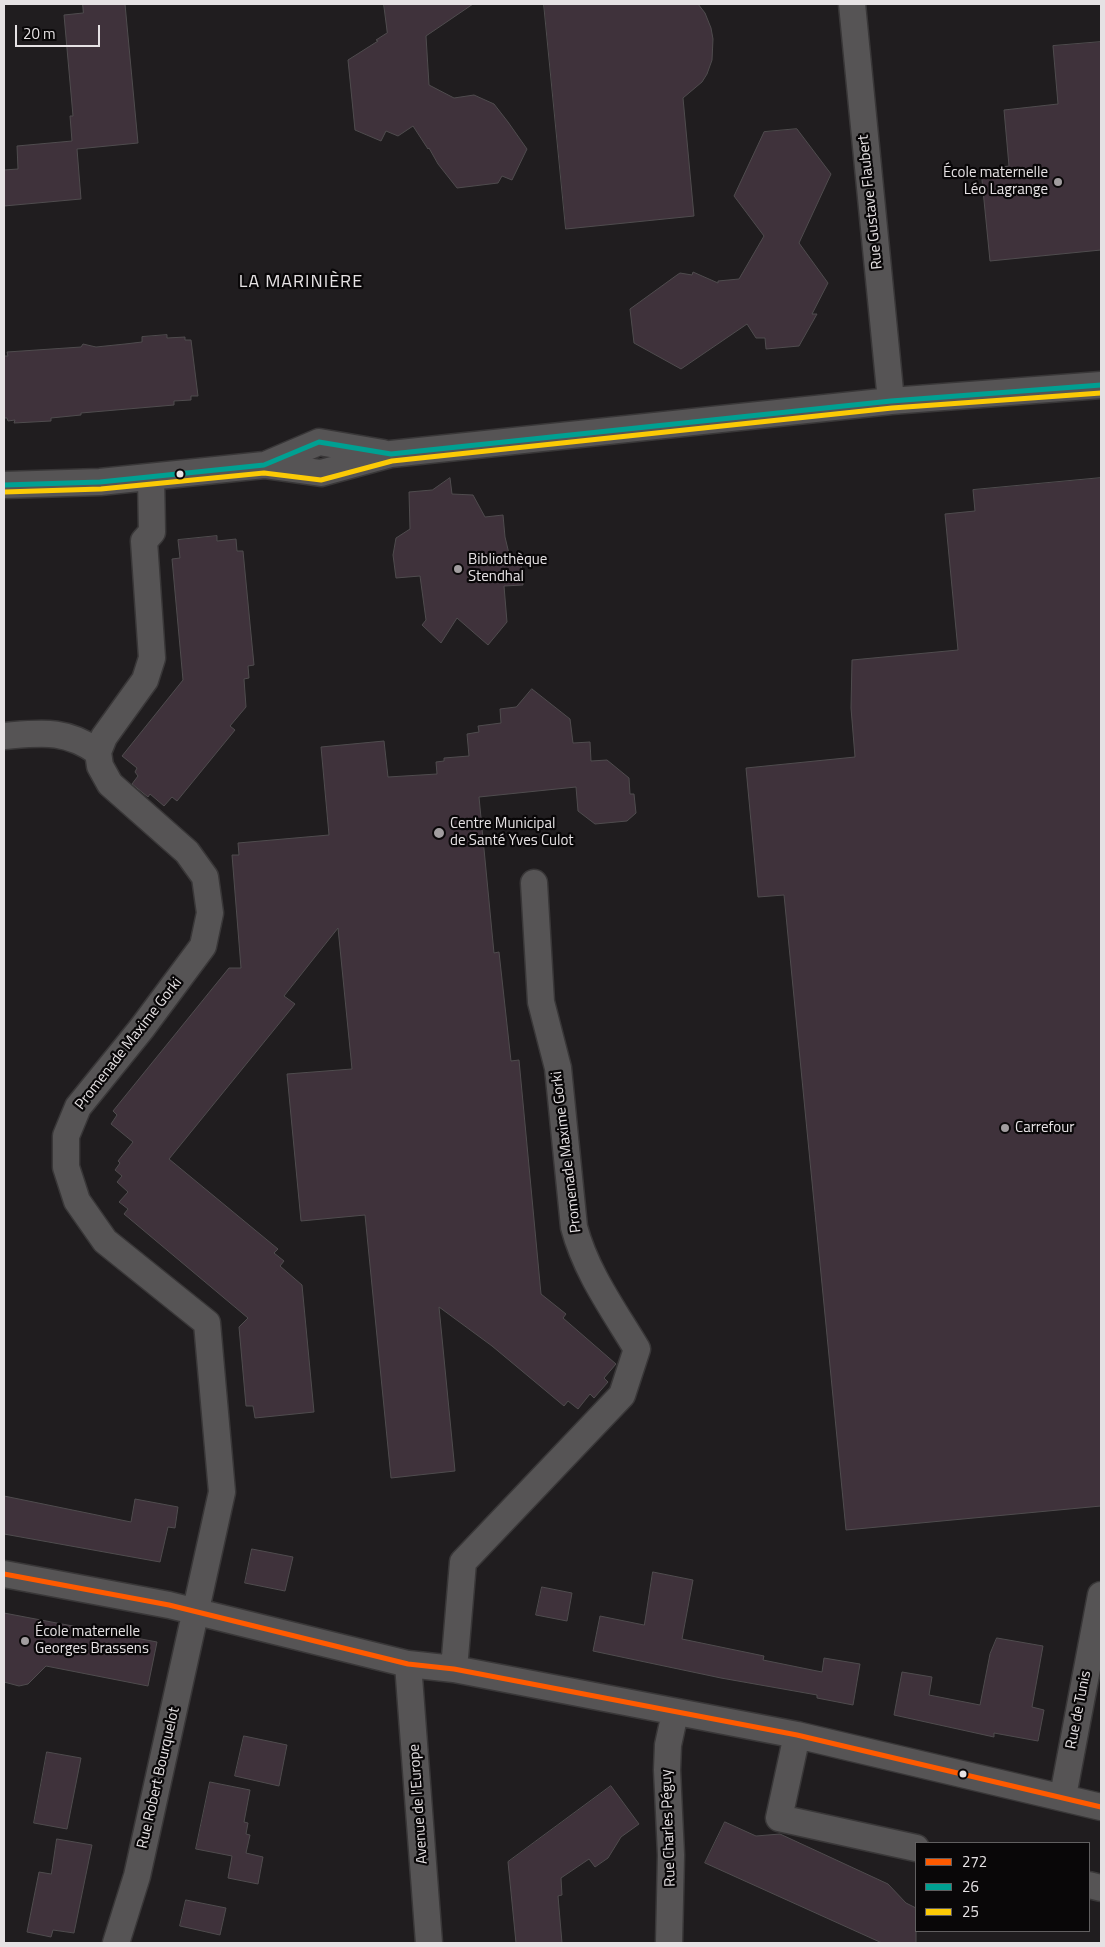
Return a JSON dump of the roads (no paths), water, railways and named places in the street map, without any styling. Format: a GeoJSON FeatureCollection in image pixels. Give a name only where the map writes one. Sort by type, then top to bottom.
{"type":"FeatureCollection","features":[{"type":"Feature","properties":{"kind":"street","name":"Rue Gustave Flaubert"},"geometry":{"type":"LineString","coordinates":[[852,4],[890,401]]}},
{"type":"Feature","properties":{"kind":"street"},"geometry":{"type":"LineString","coordinates":[[4,485],[100,482],[264,465],[319,442],[391,454],[890,401],[1101,385]]}},
{"type":"Feature","properties":{"kind":"street"},"geometry":{"type":"LineString","coordinates":[[4,736],[47,732],[82,741],[98,752],[104,737],[145,680],[152,658],[144,541],[152,532],[151,477]]}},
{"type":"Feature","properties":{"kind":"street","name":"Promenade Maxime Gorki"},"geometry":{"type":"LineString","coordinates":[[98,752],[100,766],[110,784],[187,852],[205,876],[210,913],[203,946],[142,1028],[78,1107],[66,1136],[66,1167],[77,1201],[105,1241],[207,1323],[222,1492],[197,1612]]}},
{"type":"Feature","properties":{"kind":"street","name":"Promenade Maxime Gorki"},"geometry":{"type":"LineString","coordinates":[[454,1669],[463,1562],[622,1395],[638,1349],[596,1281],[580,1251],[574,1228],[558,1068],[541,1002],[534,884]]}},
{"type":"Feature","properties":{"kind":"street"},"geometry":{"type":"LineString","coordinates":[[4,1574],[169,1605],[408,1664],[454,1669],[797,1735],[1063,1796],[1101,1807]]}},
{"type":"Feature","properties":{"kind":"street","name":"Rue de Tunis"},"geometry":{"type":"LineString","coordinates":[[1063,1796],[1101,1595]]}},
{"type":"Feature","properties":{"kind":"street","name":"Rue Robert Bourquelot"},"geometry":{"type":"LineString","coordinates":[[116,1943],[137,1876],[197,1612]]}},
{"type":"Feature","properties":{"kind":"street","name":"Avenue de l'Europe"},"geometry":{"type":"LineString","coordinates":[[408,1664],[429,1943]]}},
{"type":"Feature","properties":{"kind":"street","name":"Rue Charles Péguy"},"geometry":{"type":"LineString","coordinates":[[669,1943],[671,1855],[667,1770],[668,1745],[675,1713]]}},
{"type":"Feature","properties":{"kind":"street"},"geometry":{"type":"LineString","coordinates":[[797,1735],[779,1818],[915,1848]]}},
{"type":"Feature","properties":{"kind":"place","name":"École maternelle Léo Lagrange"},"geometry":{"type":"Point","coordinates":[1058,182]}},
{"type":"Feature","properties":{"kind":"place","name":"Bibliothèque Stendhal"},"geometry":{"type":"Point","coordinates":[458,569]}},
{"type":"Feature","properties":{"kind":"place","name":"Centre Municipal de Santé Yves Culot"},"geometry":{"type":"Point","coordinates":[439,833]}},
{"type":"Feature","properties":{"kind":"place","name":"Carrefour"},"geometry":{"type":"Point","coordinates":[1005,1128]}},
{"type":"Feature","properties":{"kind":"place","name":"École maternelle Georges Brassens"},"geometry":{"type":"Point","coordinates":[25,1641]}},
{"type":"Feature","properties":{"kind":"district","name":"LA MARINIÈRE"},"geometry":{"type":"Point","coordinates":[301,283]}}]}
